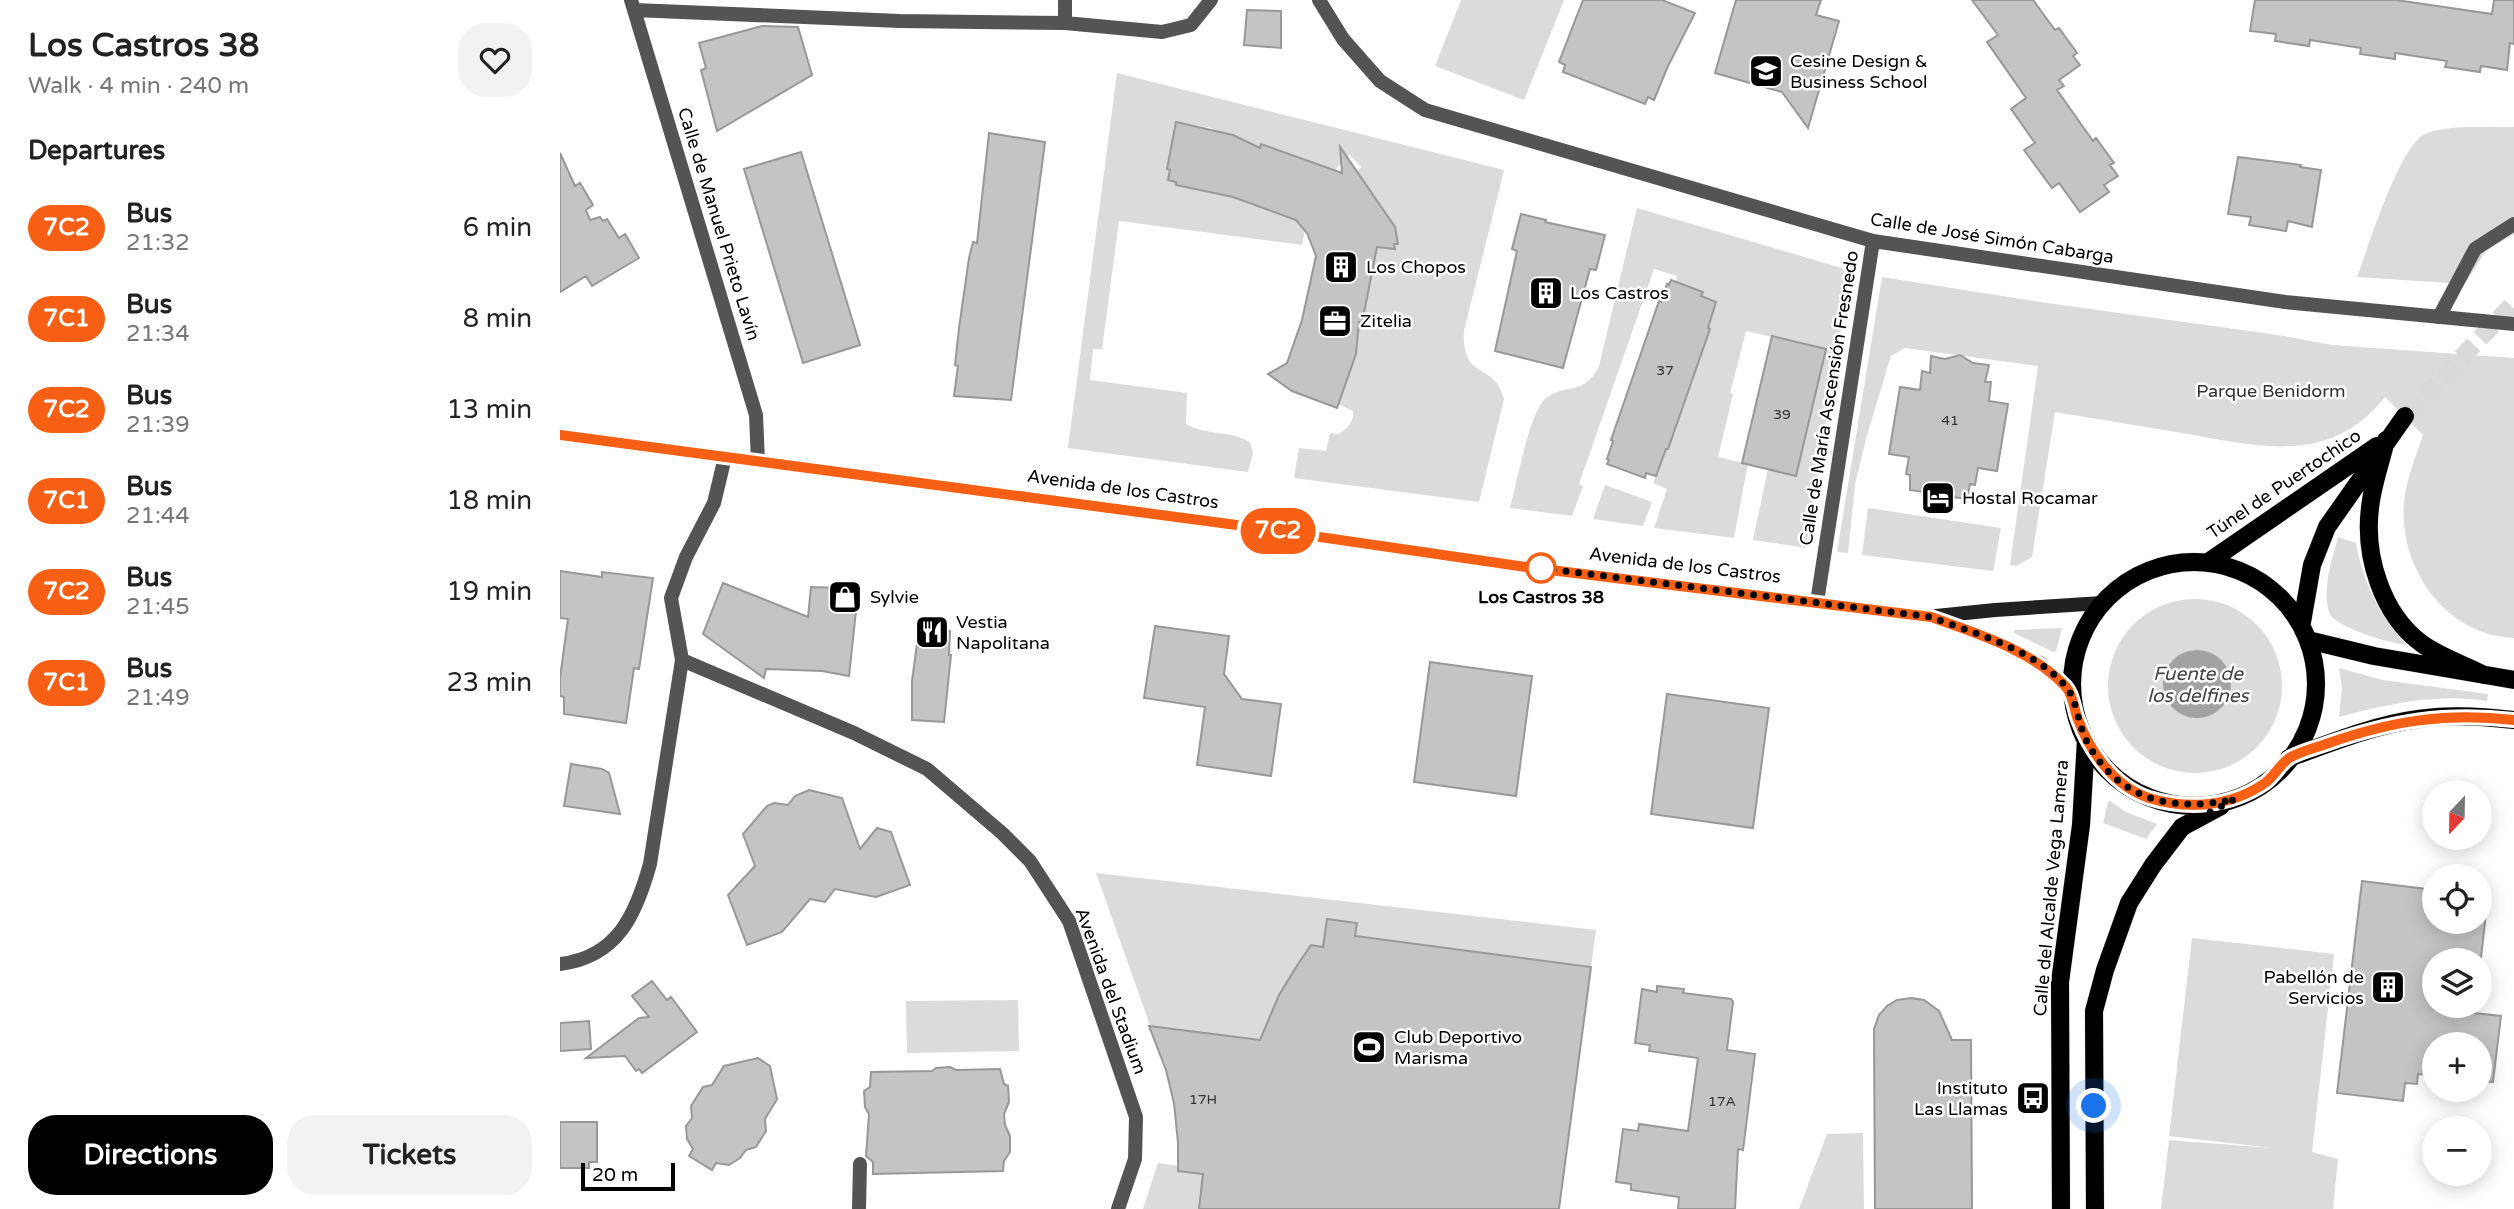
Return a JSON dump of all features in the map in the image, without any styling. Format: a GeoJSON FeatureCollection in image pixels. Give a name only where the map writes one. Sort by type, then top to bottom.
{"type":"FeatureCollection","features":[{"type":"Feature","properties":{"kind":"main road","name":"Túnel de Puertochico"},"geometry":{"type":"LineString","coordinates":[[2302,622],[2312,565],[2328,527],[2405,416]]}},
{"type":"Feature","properties":{"kind":"main road","name":"Avenida de los Castros"},"geometry":{"type":"LineString","coordinates":[[560,435],[1257,528],[1526,567],[1931,617],[1988,638],[2040,663],[2069,690]]}},
{"type":"Feature","properties":{"kind":"main road","name":"Túnel de Puertochico"},"geometry":{"type":"LineString","coordinates":[[2207,563],[2386,440]]}},
{"type":"Feature","properties":{"kind":"main road"},"geometry":{"type":"LineString","coordinates":[[2386,440],[2370,508],[2370,543],[2382,596],[2395,615],[2421,643],[2484,674]]}},
{"type":"Feature","properties":{"kind":"main road"},"geometry":{"type":"LineString","coordinates":[[2095,1209],[2094,1011],[2105,970],[2129,903],[2152,865],[2182,827],[2235,799],[2266,782],[2289,758],[2311,715],[2316,674],[2312,641],[2302,622],[2283,598],[2262,583],[2239,572],[2207,563],[2171,564],[2140,574],[2102,603],[2081,634],[2069,690],[2086,740],[2112,775],[2144,796],[2174,805],[2207,805],[2235,799]]}},
{"type":"Feature","properties":{"kind":"main road","name":"Avenida de los Castros"},"geometry":{"type":"LineString","coordinates":[[1931,617],[2102,603]]}},
{"type":"Feature","properties":{"kind":"main road"},"geometry":{"type":"LineString","coordinates":[[2312,641],[2374,656],[2514,680]]}},
{"type":"Feature","properties":{"kind":"main road"},"geometry":{"type":"LineString","coordinates":[[2289,758],[2342,738],[2416,719],[2452,716],[2514,720]]}},
{"type":"Feature","properties":{"kind":"main road","name":"Calle del Alcalde Vega Lamera"},"geometry":{"type":"LineString","coordinates":[[2061,1209],[2060,982],[2081,825],[2086,740]]}},
{"type":"Feature","properties":{"kind":"street"},"geometry":{"type":"LineString","coordinates":[[1065,0],[1065,23]]}},
{"type":"Feature","properties":{"kind":"street"},"geometry":{"type":"LineString","coordinates":[[632,5],[887,20],[1065,23],[1162,32],[1191,25],[1211,0]]}},
{"type":"Feature","properties":{"kind":"street","name":"Calle de José Simón Cabarga"},"geometry":{"type":"LineString","coordinates":[[1318,0],[1343,39],[1380,81],[1425,110],[1873,242],[2285,302],[2514,324]]}},
{"type":"Feature","properties":{"kind":"street","name":"Calle de Manuel Prieto Lavín"},"geometry":{"type":"LineString","coordinates":[[632,5],[756,415],[758,462]]}},
{"type":"Feature","properties":{"kind":"street"},"geometry":{"type":"LineString","coordinates":[[2439,317],[2475,249],[2514,225]]}},
{"type":"Feature","properties":{"kind":"street","name":"Calle de María Ascensión Fresnedo"},"geometry":{"type":"LineString","coordinates":[[1817,603],[1873,242]]}},
{"type":"Feature","properties":{"kind":"street"},"geometry":{"type":"LineString","coordinates":[[560,964],[579,962],[606,948],[624,928],[636,906],[650,864],[682,660],[671,598],[686,557],[714,503],[725,457]]}},
{"type":"Feature","properties":{"kind":"street","name":"Avenida del Stadium"},"geometry":{"type":"LineString","coordinates":[[682,660],[854,733],[927,769],[1002,833],[1030,861],[1069,921],[1136,1117],[1135,1159],[1118,1209]]}},
{"type":"Feature","properties":{"kind":"street"},"geometry":{"type":"LineString","coordinates":[[859,1209],[860,1164]]}},
{"type":"Feature","properties":{"kind":"green space"},"geometry":{"type":"Polygon","coordinates":[[[1461,0],[1564,0],[1524,100],[1435,66],[1461,0]]]}},
{"type":"Feature","properties":{"kind":"green space"},"geometry":{"type":"Polygon","coordinates":[[[1117,73],[1504,170],[1464,330],[1464,346],[1468,357],[1473,365],[1494,379],[1504,399],[1479,502],[1294,478],[1299,448],[1326,451],[1330,433],[1339,434],[1351,422],[1353,411],[1338,404],[1355,356],[1359,322],[1362,323],[1371,280],[1373,247],[1390,246],[1394,249],[1394,244],[1399,244],[1395,226],[1388,228],[1380,207],[1357,171],[1361,167],[1349,154],[1332,174],[1211,128],[1176,122],[1167,168],[1170,170],[1168,180],[1176,182],[1176,185],[1233,197],[1294,218],[1305,230],[1302,245],[1119,221],[1102,349],[1093,349],[1090,380],[1187,393],[1186,424],[1250,442],[1253,453],[1248,472],[1068,448],[1117,73]]]}},
{"type":"Feature","properties":{"kind":"green space"},"geometry":{"type":"Polygon","coordinates":[[[2514,127],[2514,234],[2486,251],[2465,284],[2357,277],[2396,175],[2417,141],[2427,133],[2448,128],[2514,127]]]}},
{"type":"Feature","properties":{"kind":"green space"},"geometry":{"type":"Polygon","coordinates":[[[1637,208],[1842,268],[1849,278],[1806,548],[1753,540],[1768,469],[1796,475],[1826,350],[1746,331],[1730,393],[1733,394],[1718,457],[1748,464],[1734,538],[1654,528],[1667,489],[1653,483],[1672,438],[1716,302],[1701,296],[1703,293],[1676,282],[1677,276],[1654,269],[1579,484],[1583,486],[1572,516],[1510,508],[1529,433],[1539,406],[1552,394],[1587,382],[1599,366],[1637,208]]]}},
{"type":"Feature","properties":{"kind":"green space","name":"Parque Benidorm"},"geometry":{"type":"Polygon","coordinates":[[[1882,277],[2332,345],[2514,358],[2514,638],[2489,634],[2467,625],[2431,594],[2418,573],[2409,551],[2404,527],[2404,503],[2409,477],[2423,435],[2385,397],[2364,419],[2341,434],[2316,443],[2291,446],[2238,443],[2055,412],[2032,557],[2016,566],[2010,565],[2038,366],[1905,348],[1891,356],[1867,435],[1855,484],[1848,553],[1837,552],[1882,277]]]}},
{"type":"Feature","properties":{"kind":"green space"},"geometry":{"type":"Polygon","coordinates":[[[1605,485],[1652,502],[1643,526],[1593,519],[1605,485]]]}},
{"type":"Feature","properties":{"kind":"green space"},"geometry":{"type":"Polygon","coordinates":[[[1868,508],[2001,528],[1993,571],[1862,555],[1868,508]]]}},
{"type":"Feature","properties":{"kind":"green space"},"geometry":{"type":"Polygon","coordinates":[[[2338,537],[2356,543],[2368,585],[2380,610],[2407,645],[2351,629],[2333,618],[2329,612],[2327,584],[2338,537]]]}},
{"type":"Feature","properties":{"kind":"green space"},"geometry":{"type":"Polygon","coordinates":[[[2195,599],[2228,605],[2257,624],[2276,653],[2282,686],[2276,719],[2257,748],[2228,767],[2195,773],[2162,767],[2133,748],[2114,719],[2108,686],[2114,653],[2133,624],[2162,605],[2195,599]]]}},
{"type":"Feature","properties":{"kind":"green space"},"geometry":{"type":"Polygon","coordinates":[[[2062,628],[2056,651],[2053,652],[2014,633],[2014,630],[2062,628]]]}},
{"type":"Feature","properties":{"kind":"green space"},"geometry":{"type":"Polygon","coordinates":[[[2339,668],[2383,680],[2488,694],[2487,701],[2431,699],[2394,704],[2339,717],[2342,689],[2339,668]]]}},
{"type":"Feature","properties":{"kind":"green space"},"geometry":{"type":"Polygon","coordinates":[[[2110,801],[2126,812],[2157,824],[2146,839],[2103,823],[2110,801]]]}},
{"type":"Feature","properties":{"kind":"green space","name":"Club Deportivo Marisma"},"geometry":{"type":"Polygon","coordinates":[[[1096,873],[1596,930],[1559,1209],[1143,1209],[1158,1163],[1178,1166],[1177,1123],[1168,1076],[1096,873]]]}},
{"type":"Feature","properties":{"kind":"green space"},"geometry":{"type":"Polygon","coordinates":[[[2192,938],[2334,954],[2312,1152],[2338,1159],[2333,1209],[2161,1209],[2169,1140],[2272,1148],[2169,1136],[2192,938]]]}},
{"type":"Feature","properties":{"kind":"green space"},"geometry":{"type":"Polygon","coordinates":[[[1018,1000],[1019,1051],[907,1053],[906,1001],[1018,1000]]]}},
{"type":"Feature","properties":{"kind":"green space"},"geometry":{"type":"Polygon","coordinates":[[[1863,1133],[1864,1209],[1799,1209],[1827,1134],[1863,1133]]]}},
{"type":"Feature","properties":{"kind":"water","name":"Fuente de los delfines"},"geometry":{"type":"Polygon","coordinates":[[[2197,650],[2210,653],[2221,660],[2228,671],[2231,684],[2228,697],[2221,708],[2210,715],[2197,718],[2184,715],[2173,708],[2166,697],[2163,684],[2166,671],[2173,660],[2184,653],[2197,650]]]}},
{"type":"Feature","properties":{"kind":"building"},"geometry":{"type":"Polygon","coordinates":[[[1583,0],[1662,0],[1695,13],[1654,100],[1648,97],[1645,104],[1563,72],[1565,65],[1559,62],[1583,0]]]}},
{"type":"Feature","properties":{"kind":"building"},"geometry":{"type":"Polygon","coordinates":[[[1736,0],[1821,0],[1816,15],[1839,21],[1808,128],[1782,92],[1715,73],[1736,0]]]}},
{"type":"Feature","properties":{"kind":"building"},"geometry":{"type":"Polygon","coordinates":[[[1972,0],[2033,0],[2055,30],[2059,28],[2077,53],[2073,56],[2080,65],[2059,80],[2064,86],[2057,90],[2093,141],[2096,138],[2114,163],[2110,165],[2118,176],[2104,185],[2109,192],[2080,212],[2059,183],[2052,188],[2024,150],[2035,143],[2011,109],[2026,98],[1987,42],[1998,35],[1972,0]]]}},
{"type":"Feature","properties":{"kind":"building"},"geometry":{"type":"Polygon","coordinates":[[[2255,0],[2396,0],[2492,14],[2494,0],[2514,0],[2514,44],[2510,43],[2507,70],[2481,66],[2480,72],[2445,67],[2447,61],[2395,53],[2395,59],[2360,54],[2361,48],[2310,40],[2309,46],[2275,41],[2276,34],[2250,31],[2255,0]]]}},
{"type":"Feature","properties":{"kind":"building"},"geometry":{"type":"Polygon","coordinates":[[[1247,10],[1281,11],[1281,48],[1244,45],[1247,10]]]}},
{"type":"Feature","properties":{"kind":"building"},"geometry":{"type":"Polygon","coordinates":[[[762,26],[798,27],[812,75],[717,131],[701,70],[706,68],[699,43],[762,26]]]}},
{"type":"Feature","properties":{"kind":"building","name":"Los Chopos"},"geometry":{"type":"Polygon","coordinates":[[[1176,122],[1233,135],[1260,148],[1261,144],[1342,173],[1340,147],[1395,227],[1398,244],[1394,244],[1395,249],[1377,247],[1362,323],[1359,322],[1356,354],[1337,408],[1292,391],[1268,374],[1287,363],[1302,320],[1316,256],[1307,233],[1296,220],[1233,197],[1176,185],[1176,182],[1168,180],[1170,170],[1167,169],[1176,122]]]}},
{"type":"Feature","properties":{"kind":"building"},"geometry":{"type":"Polygon","coordinates":[[[989,133],[1045,142],[1011,400],[954,396],[959,328],[969,258],[973,242],[977,243],[989,133]]]}},
{"type":"Feature","properties":{"kind":"building"},"geometry":{"type":"Polygon","coordinates":[[[801,152],[860,345],[803,363],[744,169],[801,152]]]}},
{"type":"Feature","properties":{"kind":"building"},"geometry":{"type":"Polygon","coordinates":[[[560,153],[575,186],[580,183],[593,205],[586,210],[590,220],[600,217],[603,221],[607,219],[619,238],[625,234],[639,258],[592,286],[586,276],[560,292],[560,153]]]}},
{"type":"Feature","properties":{"kind":"building"},"geometry":{"type":"Polygon","coordinates":[[[2238,157],[2321,170],[2312,227],[2288,221],[2286,231],[2249,225],[2251,217],[2228,214],[2238,157]]]}},
{"type":"Feature","properties":{"kind":"building","name":"Los Castros"},"geometry":{"type":"Polygon","coordinates":[[[1521,214],[1605,235],[1596,270],[1590,269],[1563,368],[1495,351],[1517,251],[1512,249],[1521,214]]]}},
{"type":"Feature","properties":{"kind":"building"},"geometry":{"type":"Polygon","coordinates":[[[1671,280],[1703,292],[1701,296],[1716,302],[1708,328],[1710,329],[1668,449],[1656,476],[1646,473],[1645,478],[1607,464],[1607,459],[1613,441],[1611,440],[1659,301],[1661,302],[1671,280]]]}},
{"type":"Feature","properties":{"kind":"building"},"geometry":{"type":"Polygon","coordinates":[[[1772,336],[1826,349],[1796,476],[1742,463],[1772,336]]]}},
{"type":"Feature","properties":{"kind":"building"},"geometry":{"type":"Polygon","coordinates":[[[1960,355],[1973,363],[1989,365],[1985,382],[1991,382],[1989,401],[2008,404],[1997,471],[1978,468],[1975,485],[1970,484],[1967,499],[1952,497],[1952,500],[1937,503],[1924,495],[1924,492],[1910,490],[1910,475],[1906,474],[1909,457],[1889,454],[1900,387],[1920,390],[1922,371],[1930,373],[1931,356],[1945,359],[1960,355]]]}},
{"type":"Feature","properties":{"kind":"building"},"geometry":{"type":"Polygon","coordinates":[[[560,571],[602,577],[602,572],[653,578],[639,669],[634,668],[626,723],[564,714],[560,678],[568,619],[560,618],[560,571]]]}},
{"type":"Feature","properties":{"kind":"building"},"geometry":{"type":"Polygon","coordinates":[[[723,583],[808,617],[811,587],[843,588],[858,592],[849,676],[822,671],[766,669],[764,678],[703,634],[723,583]]]}},
{"type":"Feature","properties":{"kind":"building"},"geometry":{"type":"Polygon","coordinates":[[[1155,626],[1229,636],[1224,674],[1242,699],[1281,704],[1271,776],[1197,765],[1205,707],[1144,698],[1155,626]]]}},
{"type":"Feature","properties":{"kind":"building"},"geometry":{"type":"Polygon","coordinates":[[[919,629],[950,631],[951,655],[944,722],[912,720],[912,681],[919,629]]]}},
{"type":"Feature","properties":{"kind":"building"},"geometry":{"type":"Polygon","coordinates":[[[1430,662],[1532,676],[1516,796],[1414,782],[1430,662]]]}},
{"type":"Feature","properties":{"kind":"building"},"geometry":{"type":"Polygon","coordinates":[[[1667,694],[1769,708],[1753,828],[1651,814],[1667,694]]]}},
{"type":"Feature","properties":{"kind":"building"},"geometry":{"type":"Polygon","coordinates":[[[571,764],[602,769],[609,773],[620,814],[564,806],[571,764]]]}},
{"type":"Feature","properties":{"kind":"building"},"geometry":{"type":"Polygon","coordinates":[[[809,790],[842,798],[860,849],[877,828],[891,832],[910,885],[876,897],[835,889],[825,902],[810,899],[782,932],[747,945],[728,895],[755,866],[743,834],[767,806],[774,803],[788,805],[795,796],[809,790]]]}},
{"type":"Feature","properties":{"kind":"building","name":"Pabellón de Servicios"},"geometry":{"type":"Polygon","coordinates":[[[2362,881],[2422,888],[2422,934],[2484,934],[2482,948],[2422,948],[2422,1018],[2501,1016],[2493,1082],[2492,1032],[2422,1032],[2422,1074],[2418,1074],[2417,1084],[2405,1083],[2403,1101],[2337,1093],[2362,881]]]}},
{"type":"Feature","properties":{"kind":"building","name":"Club Deportivo Marisma"},"geometry":{"type":"Polygon","coordinates":[[[1327,919],[1357,923],[1355,936],[1591,967],[1559,1209],[1199,1209],[1203,1174],[1178,1171],[1174,1103],[1166,1070],[1149,1026],[1260,1040],[1279,995],[1298,964],[1311,945],[1323,947],[1327,919]]]}},
{"type":"Feature","properties":{"kind":"building"},"geometry":{"type":"Polygon","coordinates":[[[652,981],[667,1000],[671,997],[697,1032],[642,1073],[639,1069],[636,1071],[625,1056],[586,1058],[639,1018],[649,1017],[632,996],[652,981]]]}},
{"type":"Feature","properties":{"kind":"building"},"geometry":{"type":"Polygon","coordinates":[[[1657,986],[1684,989],[1683,993],[1731,999],[1733,1002],[1727,1050],[1755,1054],[1743,1150],[1738,1149],[1735,1209],[1678,1209],[1679,1197],[1631,1190],[1631,1184],[1616,1182],[1623,1129],[1638,1131],[1639,1124],[1688,1131],[1698,1058],[1649,1051],[1650,1045],[1635,1043],[1642,989],[1657,992],[1657,986]]]}},
{"type":"Feature","properties":{"kind":"building"},"geometry":{"type":"Polygon","coordinates":[[[1897,1000],[1924,1000],[1939,1011],[1952,1040],[1971,1040],[1972,1209],[1875,1209],[1874,1029],[1879,1015],[1887,1006],[1897,1000]]]}},
{"type":"Feature","properties":{"kind":"building"},"geometry":{"type":"Polygon","coordinates":[[[589,1021],[591,1049],[560,1051],[560,1023],[589,1021]]]}},
{"type":"Feature","properties":{"kind":"building"},"geometry":{"type":"Polygon","coordinates":[[[758,1058],[770,1066],[777,1099],[765,1119],[766,1131],[756,1147],[746,1150],[729,1165],[716,1163],[712,1170],[689,1156],[693,1149],[687,1139],[686,1126],[692,1118],[691,1106],[703,1087],[712,1085],[724,1066],[758,1058]]]}},
{"type":"Feature","properties":{"kind":"building"},"geometry":{"type":"Polygon","coordinates":[[[950,1067],[956,1070],[1000,1069],[1004,1084],[1008,1086],[1009,1102],[1004,1114],[1010,1136],[1010,1152],[1004,1161],[1003,1171],[873,1174],[873,1162],[866,1156],[869,1114],[865,1107],[864,1091],[870,1087],[871,1072],[932,1071],[950,1067]]]}},
{"type":"Feature","properties":{"kind":"building"},"geometry":{"type":"Polygon","coordinates":[[[560,1122],[597,1122],[597,1162],[589,1162],[589,1168],[560,1168],[560,1122]]]}},
{"type":"Feature","properties":{"kind":"tunnel"},"geometry":{"type":"LineString","coordinates":[[2405,416],[2514,303]]}},
{"type":"Feature","properties":{"kind":"bus line","name":"7C2"},"geometry":{"type":"LineString","coordinates":[[560,435],[1244,526],[1526,567],[1931,617],[1988,638],[2040,663],[2069,690],[2086,740],[2112,775],[2144,796],[2174,805],[2207,805],[2235,799],[2266,782],[2289,758],[2342,738],[2416,719],[2452,716],[2514,720]]}},
{"type":"Feature","properties":{"kind":"place","name":"Cesine Design & Business School"},"geometry":{"type":"Point","coordinates":[1766,71]}},
{"type":"Feature","properties":{"kind":"place","name":"Los Chopos"},"geometry":{"type":"Point","coordinates":[1341,267]}},
{"type":"Feature","properties":{"kind":"place","name":"Los Castros"},"geometry":{"type":"Point","coordinates":[1546,293]}},
{"type":"Feature","properties":{"kind":"place","name":"Zitelia"},"geometry":{"type":"Point","coordinates":[1335,321]}},
{"type":"Feature","properties":{"kind":"place","name":"Hostal Rocamar"},"geometry":{"type":"Point","coordinates":[1938,498]}},
{"type":"Feature","properties":{"kind":"place","name":"Los Castros 38"},"geometry":{"type":"Point","coordinates":[1541,568]}},
{"type":"Feature","properties":{"kind":"place","name":"Sylvie"},"geometry":{"type":"Point","coordinates":[845,597]}},
{"type":"Feature","properties":{"kind":"place","name":"Vestia Napolitana"},"geometry":{"type":"Point","coordinates":[932,632]}},
{"type":"Feature","properties":{"kind":"place","name":"Pabellón de Servicios"},"geometry":{"type":"Point","coordinates":[2388,987]}},
{"type":"Feature","properties":{"kind":"place","name":"Club Deportivo Marisma"},"geometry":{"type":"Point","coordinates":[1369,1047]}},
{"type":"Feature","properties":{"kind":"place","name":"Instituto Las Llamas"},"geometry":{"type":"Point","coordinates":[2033,1098]}},
{"type":"Feature","properties":{"kind":"route"},"geometry":{"type":"LineString","coordinates":[[1541,568],[1931,617],[1988,638],[2040,663],[2069,690],[2086,740],[2112,775],[2144,796],[2174,805],[2207,805],[2235,799],[2182,827],[2152,865],[2129,903],[2105,970],[2094,1011],[2094,1106]]}}]}
